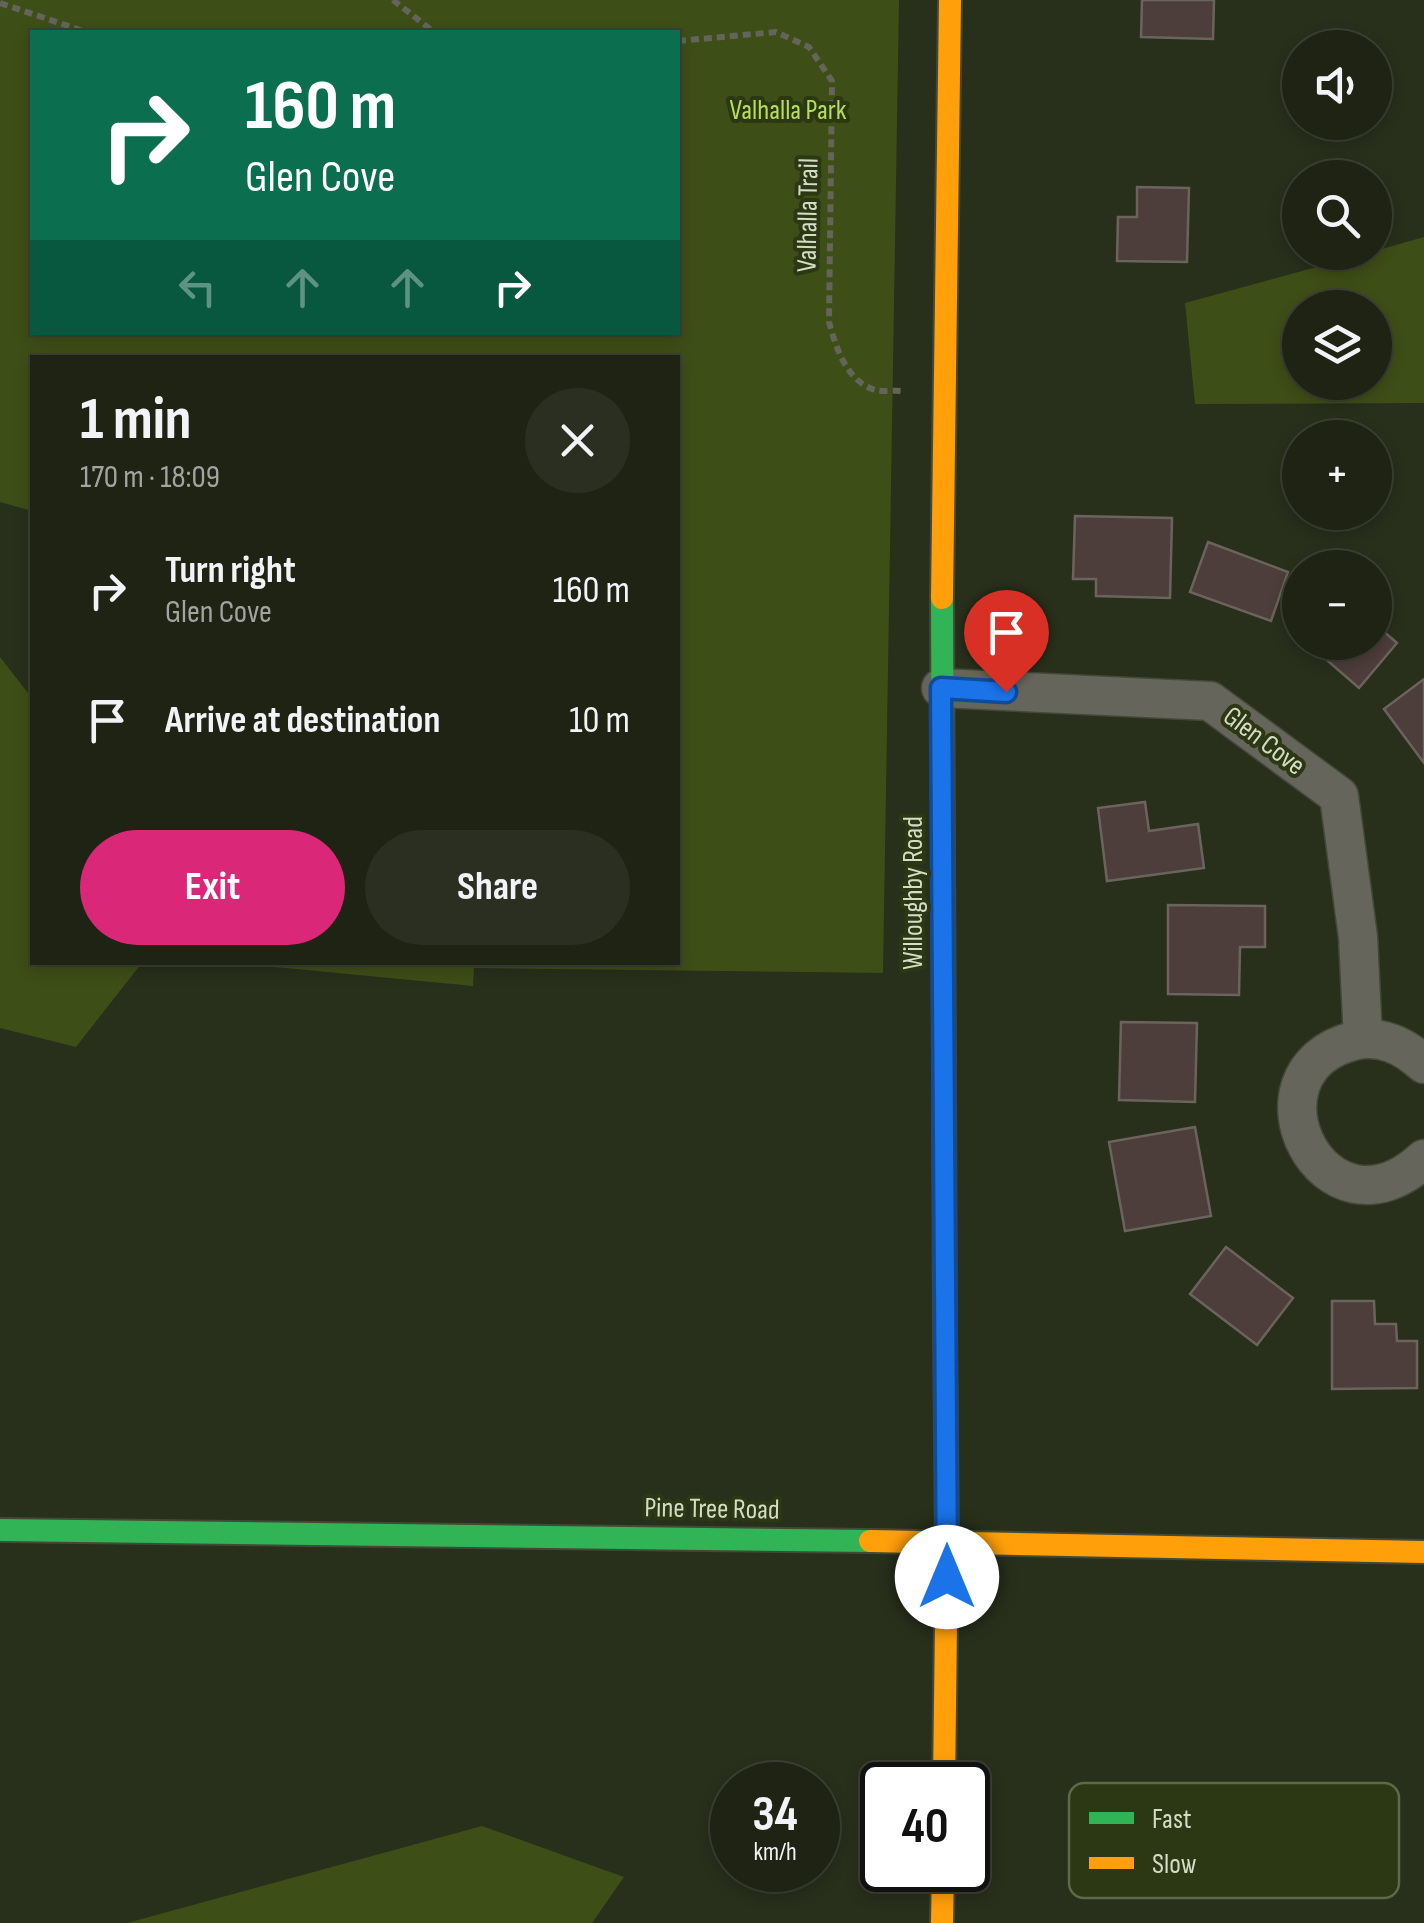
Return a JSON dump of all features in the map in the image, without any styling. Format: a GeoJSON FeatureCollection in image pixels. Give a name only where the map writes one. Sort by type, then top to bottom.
{"type":"FeatureCollection","features":[{"type":"Feature","properties":{"kind":"street","name":"Willoughby Road"},"geometry":{"type":"LineString","coordinates":[[944,1762],[947,1542],[941,688],[950,0]]}},
{"type":"Feature","properties":{"kind":"street","name":"Glen Cove"},"geometry":{"type":"LineString","coordinates":[[941,688],[1210,700],[1339,796],[1358,937],[1363,1039]]}},
{"type":"Feature","properties":{"kind":"street"},"geometry":{"type":"LineString","coordinates":[[1424,1064],[1409,1050],[1387,1040],[1363,1039],[1340,1045],[1320,1058],[1305,1077],[1298,1100],[1298,1123],[1305,1146],[1320,1165],[1340,1178],[1362,1184],[1386,1183],[1409,1173],[1424,1159]]}},
{"type":"Feature","properties":{"kind":"street","name":"Pine Tree Road"},"geometry":{"type":"LineString","coordinates":[[0,1530],[1424,1552]]}},
{"type":"Feature","properties":{"kind":"street"},"geometry":{"type":"LineString","coordinates":[[942,1923],[943,1892]]}},
{"type":"Feature","properties":{"kind":"path"},"geometry":{"type":"LineString","coordinates":[[393,0],[430,30]]}},
{"type":"Feature","properties":{"kind":"path"},"geometry":{"type":"LineString","coordinates":[[0,3],[80,30]]}},
{"type":"Feature","properties":{"kind":"path","name":"Valhalla Trail"},"geometry":{"type":"LineString","coordinates":[[680,41],[776,32],[810,47],[832,81],[829,322],[838,353],[853,376],[874,390]]}},
{"type":"Feature","properties":{"kind":"green space","name":"Valhalla Park"},"geometry":{"type":"Polygon","coordinates":[[[0,0],[899,0],[883,973],[474,968],[473,986],[253,965],[680,965],[680,355],[30,355],[30,510],[0,502],[0,0]]]}},
{"type":"Feature","properties":{"kind":"green space"},"geometry":{"type":"Polygon","coordinates":[[[1424,237],[1424,403],[1195,404],[1185,303],[1306,270],[1392,270],[1392,246],[1424,237]]]}},
{"type":"Feature","properties":{"kind":"green space","name":"Valhalla Park"},"geometry":{"type":"Polygon","coordinates":[[[0,657],[30,695],[30,965],[140,965],[76,1047],[0,1028],[0,657]]]}},
{"type":"Feature","properties":{"kind":"green space"},"geometry":{"type":"Polygon","coordinates":[[[482,1826],[624,1877],[592,1923],[127,1923],[482,1826]]]}},
{"type":"Feature","properties":{"kind":"building"},"geometry":{"type":"Polygon","coordinates":[[[1142,0],[1214,0],[1213,39],[1141,37],[1142,0]]]}},
{"type":"Feature","properties":{"kind":"building"},"geometry":{"type":"Polygon","coordinates":[[[1137,187],[1189,188],[1187,262],[1117,261],[1118,217],[1137,217],[1137,187]]]}},
{"type":"Feature","properties":{"kind":"building"},"geometry":{"type":"Polygon","coordinates":[[[1075,516],[1172,518],[1170,598],[1096,596],[1096,579],[1073,579],[1075,516]]]}},
{"type":"Feature","properties":{"kind":"building"},"geometry":{"type":"Polygon","coordinates":[[[1208,542],[1282,570],[1282,589],[1271,621],[1190,592],[1208,542]]]}},
{"type":"Feature","properties":{"kind":"building"},"geometry":{"type":"Polygon","coordinates":[[[1327,660],[1383,660],[1359,688],[1327,660]]]}},
{"type":"Feature","properties":{"kind":"building"},"geometry":{"type":"Polygon","coordinates":[[[1424,679],[1424,763],[1384,709],[1424,679]]]}},
{"type":"Feature","properties":{"kind":"building"},"geometry":{"type":"Polygon","coordinates":[[[1145,802],[1149,831],[1198,824],[1204,868],[1107,881],[1098,808],[1145,802]]]}},
{"type":"Feature","properties":{"kind":"building"},"geometry":{"type":"Polygon","coordinates":[[[1168,905],[1265,906],[1265,947],[1240,947],[1239,995],[1168,994],[1168,905]]]}},
{"type":"Feature","properties":{"kind":"building"},"geometry":{"type":"Polygon","coordinates":[[[1121,1022],[1197,1023],[1195,1102],[1119,1100],[1121,1022]]]}},
{"type":"Feature","properties":{"kind":"building"},"geometry":{"type":"Polygon","coordinates":[[[1195,1127],[1211,1216],[1125,1231],[1109,1142],[1195,1127]]]}},
{"type":"Feature","properties":{"kind":"building"},"geometry":{"type":"Polygon","coordinates":[[[1226,1247],[1293,1298],[1257,1345],[1190,1294],[1226,1247]]]}},
{"type":"Feature","properties":{"kind":"building"},"geometry":{"type":"Polygon","coordinates":[[[1332,1301],[1374,1301],[1375,1324],[1396,1324],[1397,1341],[1417,1341],[1417,1388],[1332,1389],[1332,1301]]]}},
{"type":"Feature","properties":{"kind":"traffic: fast"},"geometry":{"type":"LineString","coordinates":[[942,598],[945,1323]]}},
{"type":"Feature","properties":{"kind":"traffic: fast"},"geometry":{"type":"LineString","coordinates":[[0,1530],[870,1541]]}},
{"type":"Feature","properties":{"kind":"traffic: slow"},"geometry":{"type":"LineString","coordinates":[[942,598],[950,0]]}},
{"type":"Feature","properties":{"kind":"traffic: slow"},"geometry":{"type":"LineString","coordinates":[[944,1762],[945,1323]]}},
{"type":"Feature","properties":{"kind":"traffic: slow"},"geometry":{"type":"LineString","coordinates":[[870,1541],[1424,1552]]}},
{"type":"Feature","properties":{"kind":"traffic: slow"},"geometry":{"type":"LineString","coordinates":[[942,1923],[943,1892]]}},
{"type":"Feature","properties":{"kind":"route"},"geometry":{"type":"LineString","coordinates":[[947,1577],[941,688],[1006,692]]}}]}
